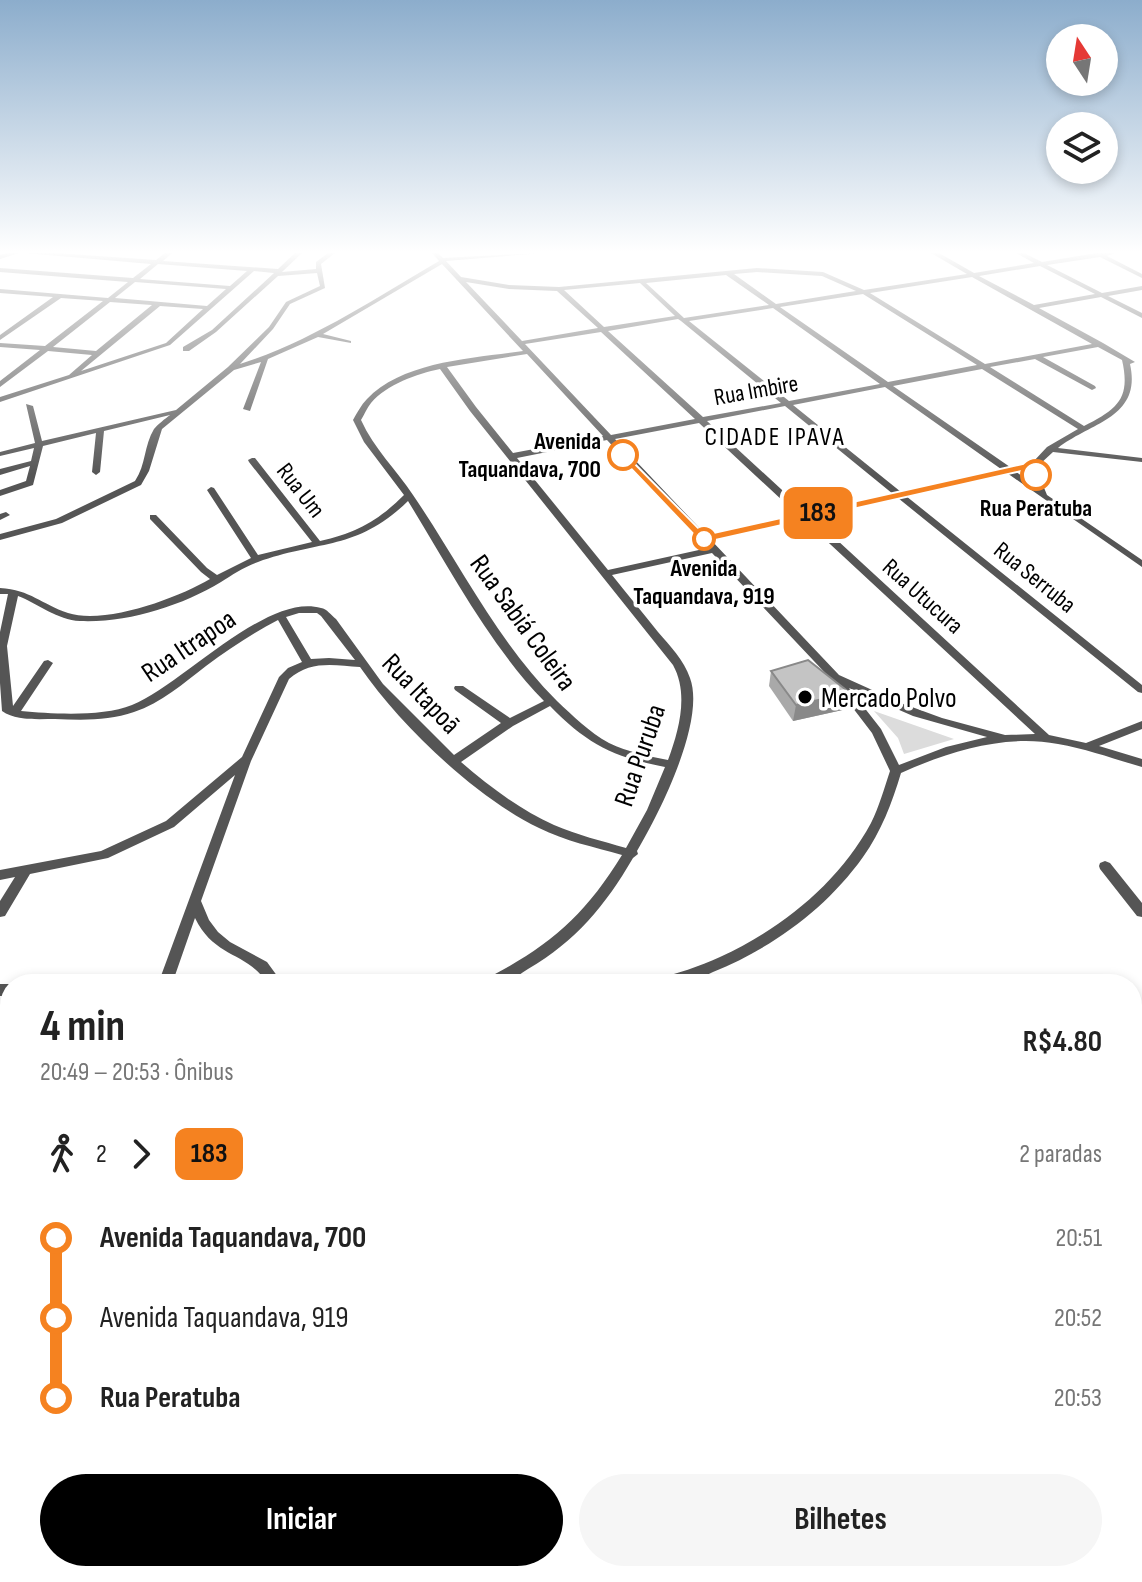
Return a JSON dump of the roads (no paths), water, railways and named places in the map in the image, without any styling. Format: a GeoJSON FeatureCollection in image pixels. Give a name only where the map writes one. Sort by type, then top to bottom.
{"type":"FeatureCollection","features":[{"type":"Feature","properties":{"kind":"street"},"geometry":{"type":"LineString","coordinates":[[0,385],[75,327]]}},
{"type":"Feature","properties":{"kind":"street"},"geometry":{"type":"LineString","coordinates":[[67,378],[131,327]]}},
{"type":"Feature","properties":{"kind":"street"},"geometry":{"type":"LineString","coordinates":[[0,400],[168,344],[188,327]]}},
{"type":"Feature","properties":{"kind":"street"},"geometry":{"type":"LineString","coordinates":[[186,349],[217,327]]}},
{"type":"Feature","properties":{"kind":"street"},"geometry":{"type":"LineString","coordinates":[[0,537],[59,521],[138,483],[146,475],[153,439],[165,421],[231,369],[272,327]]}},
{"type":"Feature","properties":{"kind":"street"},"geometry":{"type":"LineString","coordinates":[[231,369],[265,360],[330,327]]}},
{"type":"Feature","properties":{"kind":"street"},"geometry":{"type":"LineString","coordinates":[[505,327],[834,676],[877,732],[896,771],[877,824],[859,853],[801,914],[738,956],[698,974]]}},
{"type":"Feature","properties":{"kind":"street","name":"Rua Utucura"},"geometry":{"type":"LineString","coordinates":[[600,327],[1047,739]]}},
{"type":"Feature","properties":{"kind":"street"},"geometry":{"type":"LineString","coordinates":[[520,343],[626,327]]}},
{"type":"Feature","properties":{"kind":"street","name":"Rua Serruba"},"geometry":{"type":"LineString","coordinates":[[692,327],[1142,690]]}},
{"type":"Feature","properties":{"kind":"street"},"geometry":{"type":"LineString","coordinates":[[806,327],[1142,564]]}},
{"type":"Feature","properties":{"kind":"street"},"geometry":{"type":"LineString","coordinates":[[920,327],[1084,429]]}},
{"type":"Feature","properties":{"kind":"street"},"geometry":{"type":"LineString","coordinates":[[1070,327],[1142,368]]}},
{"type":"Feature","properties":{"kind":"street"},"geometry":{"type":"LineString","coordinates":[[317,335],[349,342]]}},
{"type":"Feature","properties":{"kind":"street","name":"Rua Imbire"},"geometry":{"type":"LineString","coordinates":[[513,456],[1101,344]]}},
{"type":"Feature","properties":{"kind":"street"},"geometry":{"type":"LineString","coordinates":[[0,345],[99,353]]}},
{"type":"Feature","properties":{"kind":"street"},"geometry":{"type":"LineString","coordinates":[[0,591],[14,591],[78,618],[151,607],[183,597],[256,559],[319,545],[380,524],[409,495],[371,448],[357,420],[369,398],[387,384],[443,367],[529,352]]}},
{"type":"Feature","properties":{"kind":"street"},"geometry":{"type":"LineString","coordinates":[[1036,356],[1092,388]]}},
{"type":"Feature","properties":{"kind":"street"},"geometry":{"type":"LineString","coordinates":[[1125,359],[1140,380]]}},
{"type":"Feature","properties":{"kind":"street"},"geometry":{"type":"LineString","coordinates":[[247,409],[265,360]]}},
{"type":"Feature","properties":{"kind":"street","name":"Rua Puruba"},"geometry":{"type":"LineString","coordinates":[[443,367],[473,409],[607,573],[684,675],[687,687],[686,716],[671,764],[632,854],[585,918],[512,974]]}},
{"type":"Feature","properties":{"kind":"street"},"geometry":{"type":"LineString","coordinates":[[702,539],[1036,464],[1050,449],[1084,429],[1121,413],[1137,400]]}},
{"type":"Feature","properties":{"kind":"street"},"geometry":{"type":"LineString","coordinates":[[0,493],[27,485],[35,462],[39,444],[29,406]]}},
{"type":"Feature","properties":{"kind":"street"},"geometry":{"type":"LineString","coordinates":[[0,454],[180,410]]}},
{"type":"Feature","properties":{"kind":"street"},"geometry":{"type":"LineString","coordinates":[[96,472],[100,429]]}},
{"type":"Feature","properties":{"kind":"street"},"geometry":{"type":"LineString","coordinates":[[1050,449],[1142,460]]}},
{"type":"Feature","properties":{"kind":"street","name":"Rua Um"},"geometry":{"type":"LineString","coordinates":[[252,460],[319,545]]}},
{"type":"Feature","properties":{"kind":"street"},"geometry":{"type":"LineString","coordinates":[[0,472],[35,462]]}},
{"type":"Feature","properties":{"kind":"street"},"geometry":{"type":"LineString","coordinates":[[1036,464],[1039,492]]}},
{"type":"Feature","properties":{"kind":"street"},"geometry":{"type":"LineString","coordinates":[[211,490],[256,559]]}},
{"type":"Feature","properties":{"kind":"street","name":"Rua Sabiá Coleira"},"geometry":{"type":"LineString","coordinates":[[409,495],[465,584],[550,702],[586,733],[610,747],[632,756],[671,764]]}},
{"type":"Feature","properties":{"kind":"street"},"geometry":{"type":"LineString","coordinates":[[153,517],[204,570],[218,580]]}},
{"type":"Feature","properties":{"kind":"street"},"geometry":{"type":"LineString","coordinates":[[607,573],[712,550]]}},
{"type":"Feature","properties":{"kind":"street"},"geometry":{"type":"LineString","coordinates":[[14,591],[2,646],[5,707],[14,713],[48,663]]}},
{"type":"Feature","properties":{"kind":"street","name":"Rua Itrapoa"},"geometry":{"type":"LineString","coordinates":[[14,713],[98,716],[137,708],[161,695],[234,641],[281,616],[306,610],[328,614],[360,664]]}},
{"type":"Feature","properties":{"kind":"street"},"geometry":{"type":"LineString","coordinates":[[168,974],[247,759],[284,677],[307,661],[281,616]]}},
{"type":"Feature","properties":{"kind":"street","name":"Rua Itapoã"},"geometry":{"type":"LineString","coordinates":[[307,661],[360,664],[402,711],[498,796],[536,822],[632,854]]}},
{"type":"Feature","properties":{"kind":"street"},"geometry":{"type":"LineString","coordinates":[[834,676],[908,710],[964,729],[1004,737],[1047,739],[1142,763]]}},
{"type":"Feature","properties":{"kind":"street"},"geometry":{"type":"LineString","coordinates":[[459,688],[509,723]]}},
{"type":"Feature","properties":{"kind":"street"},"geometry":{"type":"LineString","coordinates":[[455,760],[509,723],[550,702]]}},
{"type":"Feature","properties":{"kind":"street"},"geometry":{"type":"LineString","coordinates":[[1086,747],[1142,725]]}},
{"type":"Feature","properties":{"kind":"street"},"geometry":{"type":"LineString","coordinates":[[896,771],[949,751],[1004,737]]}},
{"type":"Feature","properties":{"kind":"street"},"geometry":{"type":"LineString","coordinates":[[0,875],[104,855],[141,840],[170,824],[247,759]]}},
{"type":"Feature","properties":{"kind":"street"},"geometry":{"type":"LineString","coordinates":[[1105,866],[1142,912]]}},
{"type":"Feature","properties":{"kind":"street"},"geometry":{"type":"LineString","coordinates":[[0,912],[26,870]]}},
{"type":"Feature","properties":{"kind":"street"},"geometry":{"type":"LineString","coordinates":[[194,901],[214,938],[262,964],[269,974]]}},
{"type":"Feature","properties":{"kind":"place","name":"Avenida Taquandava, 700"},"geometry":{"type":"Point","coordinates":[623,455]}},
{"type":"Feature","properties":{"kind":"place","name":"Rua Peratuba"},"geometry":{"type":"Point","coordinates":[1036,475]}},
{"type":"Feature","properties":{"kind":"place","name":"Avenida Taquandava, 919"},"geometry":{"type":"Point","coordinates":[704,539]}},
{"type":"Feature","properties":{"kind":"place","name":"Mercado Polvo"},"geometry":{"type":"Point","coordinates":[805,697]}},
{"type":"Feature","properties":{"kind":"district","name":"CIDADE IPAVA"},"geometry":{"type":"Point","coordinates":[775,436]}}]}
